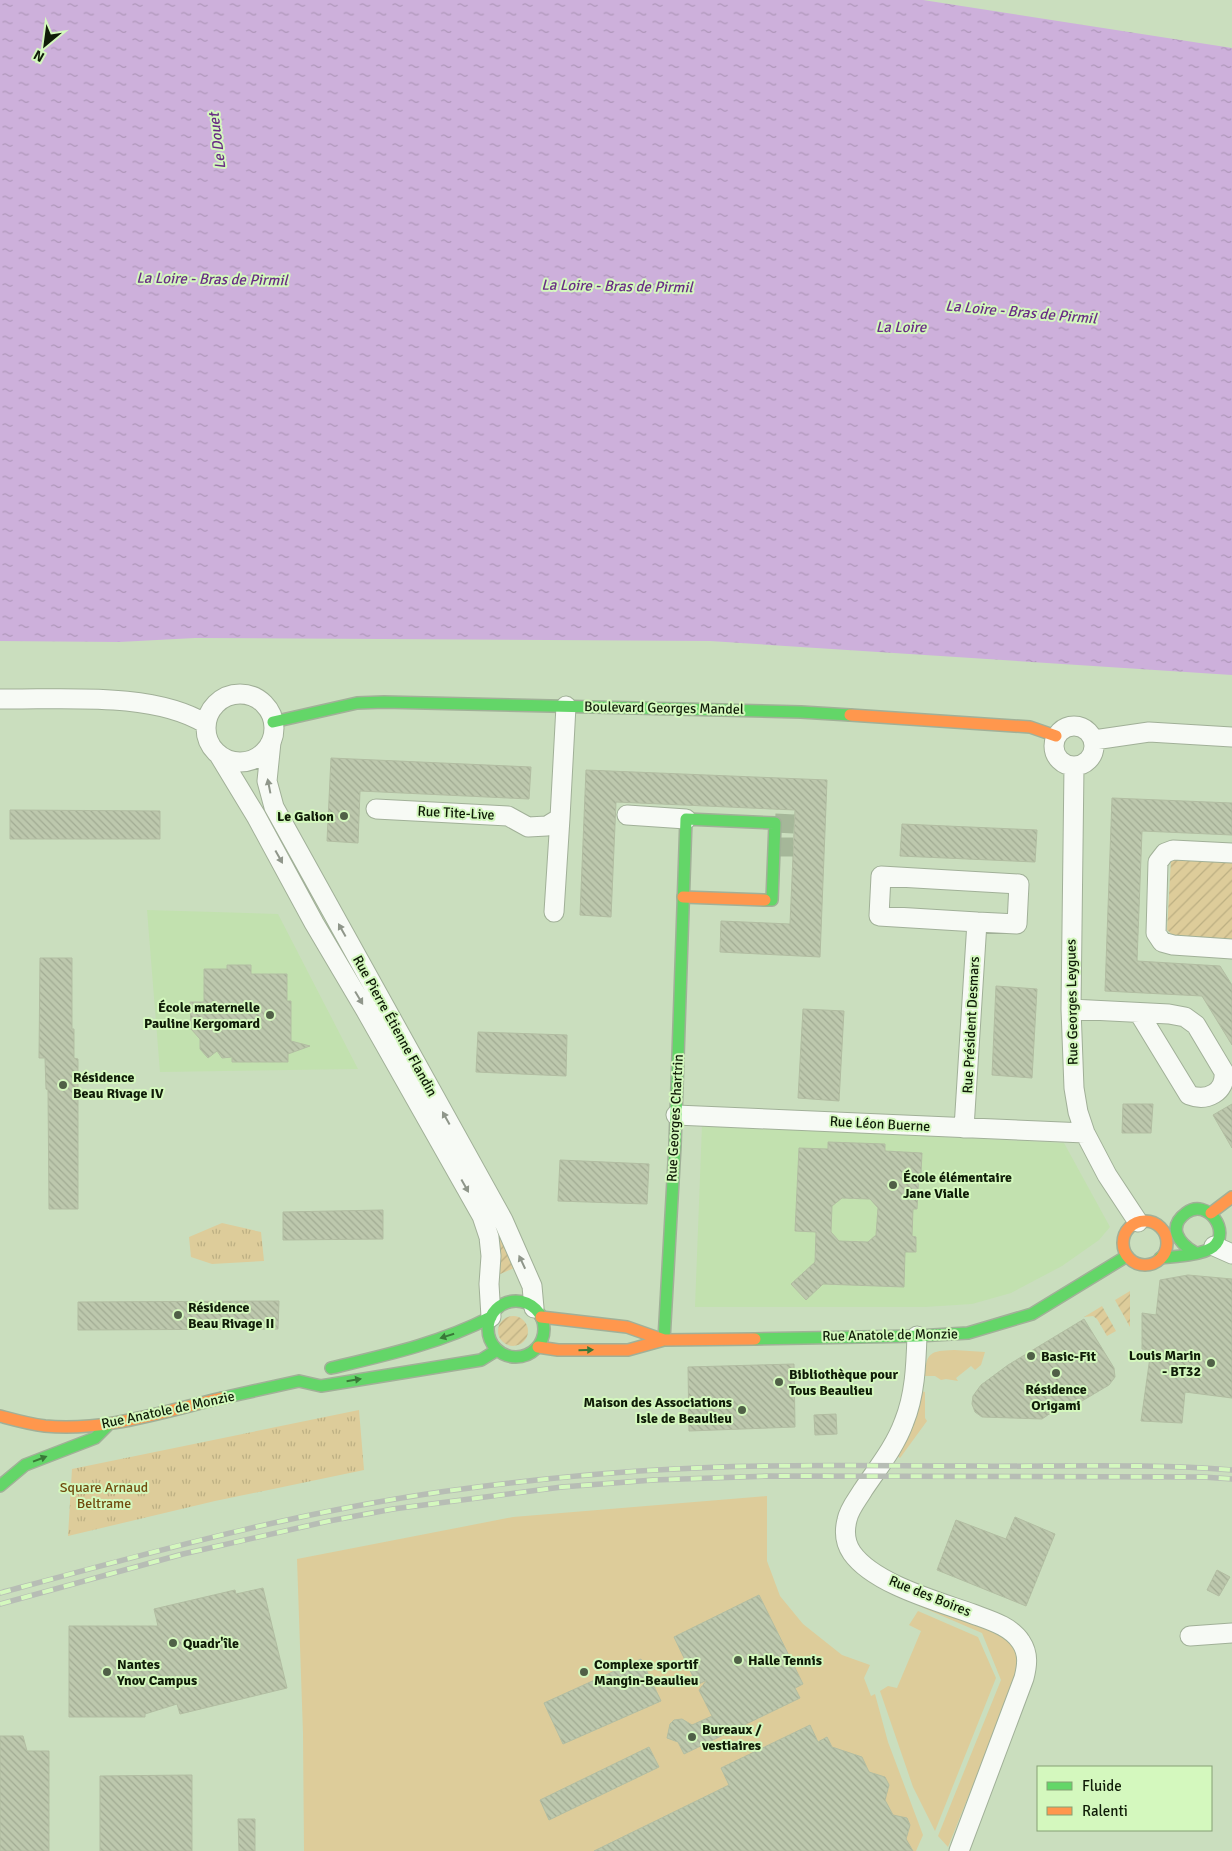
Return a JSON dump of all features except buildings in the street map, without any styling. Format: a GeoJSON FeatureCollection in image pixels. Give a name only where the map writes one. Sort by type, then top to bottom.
{"type":"FeatureCollection","features":[{"type":"Feature","properties":{"kind":"street"},"geometry":{"type":"LineString","coordinates":[[235,694],[248,695],[260,701],[269,710],[273,722],[274,732],[271,742],[264,752],[248,761],[236,762],[219,755],[208,741],[206,724],[210,712],[218,702],[235,694]]}},
{"type":"Feature","properties":{"kind":"street"},"geometry":{"type":"LineString","coordinates":[[0,699],[134,702],[165,707],[193,716],[206,724]]}},
{"type":"Feature","properties":{"kind":"street","name":"Boulevard Georges Mandel"},"geometry":{"type":"LineString","coordinates":[[273,722],[357,703],[384,702],[801,712],[1030,727],[1056,736]]}},
{"type":"Feature","properties":{"kind":"street"},"geometry":{"type":"LineString","coordinates":[[554,912],[566,706]]}},
{"type":"Feature","properties":{"kind":"street"},"geometry":{"type":"LineString","coordinates":[[1072,725],[1086,729],[1094,740],[1094,752],[1090,758],[1080,765],[1074,766],[1061,762],[1054,750],[1056,736],[1060,731],[1072,725]]}},
{"type":"Feature","properties":{"kind":"street"},"geometry":{"type":"LineString","coordinates":[[1094,740],[1149,732],[1232,737]]}},
{"type":"Feature","properties":{"kind":"street","name":"Rue Pierre Étienne Flandin"},"geometry":{"type":"LineString","coordinates":[[271,742],[267,781],[274,806],[503,1220],[532,1286],[537,1312]]}},
{"type":"Feature","properties":{"kind":"street","name":"Rue Pierre Étienne Flandin"},"geometry":{"type":"LineString","coordinates":[[219,755],[256,816],[314,923],[482,1216],[489,1237],[491,1256],[489,1284],[491,1317]]}},
{"type":"Feature","properties":{"kind":"street","name":"Rue Georges Leygues"},"geometry":{"type":"LineString","coordinates":[[1074,766],[1071,1009],[1074,1088],[1078,1112],[1085,1133],[1107,1175],[1138,1222]]}},
{"type":"Feature","properties":{"kind":"street","name":"Rue Tite-Live"},"geometry":{"type":"LineString","coordinates":[[376,809],[508,816],[528,827],[547,826],[560,818]]}},
{"type":"Feature","properties":{"kind":"street"},"geometry":{"type":"LineString","coordinates":[[627,815],[775,823],[772,900],[683,897]]}},
{"type":"Feature","properties":{"kind":"street","name":"Rue Georges Chartrin"},"geometry":{"type":"LineString","coordinates":[[664,1340],[676,1115],[686,819]]}},
{"type":"Feature","properties":{"kind":"street"},"geometry":{"type":"LineString","coordinates":[[1232,853],[1173,850],[1165,853],[1158,862],[1156,932],[1162,942],[1173,945],[1232,949]]}},
{"type":"Feature","properties":{"kind":"street"},"geometry":{"type":"LineString","coordinates":[[881,876],[1019,884],[1017,924],[977,922],[878,916],[881,876]]}},
{"type":"Feature","properties":{"kind":"street","name":"Rue Président Desmars"},"geometry":{"type":"LineString","coordinates":[[964,1128],[977,922]]}},
{"type":"Feature","properties":{"kind":"street"},"geometry":{"type":"LineString","coordinates":[[1071,1009],[1170,1014],[1185,1017],[1196,1025],[1224,1072],[1224,1080],[1220,1088],[1205,1098],[1196,1098],[1189,1095],[1139,1013]]}},
{"type":"Feature","properties":{"kind":"street","name":"Rue Léon Buerne"},"geometry":{"type":"LineString","coordinates":[[676,1115],[1085,1133]]}},
{"type":"Feature","properties":{"kind":"street"},"geometry":{"type":"LineString","coordinates":[[1211,1213],[1232,1197]]}},
{"type":"Feature","properties":{"kind":"street"},"geometry":{"type":"LineString","coordinates":[[1157,1224],[1180,1217],[1194,1209],[1202,1209],[1211,1213],[1220,1225],[1218,1240],[1208,1251],[1160,1258]]}},
{"type":"Feature","properties":{"kind":"street"},"geometry":{"type":"LineString","coordinates":[[1180,1217],[1177,1224],[1178,1240],[1182,1246],[1194,1252]]}},
{"type":"Feature","properties":{"kind":"street"},"geometry":{"type":"LineString","coordinates":[[1149,1221],[1157,1224],[1163,1230],[1167,1244],[1165,1252],[1154,1263],[1140,1264],[1133,1262],[1127,1256],[1122,1244],[1123,1236],[1127,1229],[1138,1222],[1149,1221]]}},
{"type":"Feature","properties":{"kind":"street"},"geometry":{"type":"LineString","coordinates":[[1214,1246],[1232,1254]]}},
{"type":"Feature","properties":{"kind":"street","name":"Rue Anatole de Monzie"},"geometry":{"type":"LineString","coordinates":[[538,1347],[558,1350],[628,1350],[664,1340],[917,1336],[968,1333],[1032,1314],[1127,1256]]}},
{"type":"Feature","properties":{"kind":"street"},"geometry":{"type":"LineString","coordinates":[[520,1302],[537,1312],[544,1332],[538,1347],[529,1354],[519,1357],[507,1355],[497,1350],[489,1335],[489,1324],[491,1317],[498,1308],[509,1303],[520,1302]]}},
{"type":"Feature","properties":{"kind":"street","name":"Rue Anatole de Monzie"},"geometry":{"type":"LineString","coordinates":[[537,1312],[628,1326],[664,1340]]}},
{"type":"Feature","properties":{"kind":"street","name":"Rue Anatole de Monzie"},"geometry":{"type":"LineString","coordinates":[[306,1382],[317,1372],[423,1344],[473,1328],[491,1317]]}},
{"type":"Feature","properties":{"kind":"street","name":"Rue des Boires"},"geometry":{"type":"LineString","coordinates":[[917,1336],[912,1397],[903,1424],[896,1439],[850,1511],[845,1532],[852,1553],[860,1563],[873,1573],[913,1592],[993,1621],[1013,1632],[1026,1652],[1027,1665],[1024,1678],[959,1851]]}},
{"type":"Feature","properties":{"kind":"street","name":"Rue Anatole de Monzie"},"geometry":{"type":"LineString","coordinates":[[0,1416],[14,1421],[47,1426],[70,1427],[109,1424],[299,1381],[320,1386],[481,1360],[497,1350]]}},
{"type":"Feature","properties":{"kind":"street"},"geometry":{"type":"LineString","coordinates":[[0,1486],[25,1465],[95,1438],[109,1424]]}},
{"type":"Feature","properties":{"kind":"street"},"geometry":{"type":"LineString","coordinates":[[1190,1636],[1232,1633]]}},
{"type":"Feature","properties":{"kind":"shaded area"},"geometry":{"type":"Polygon","coordinates":[[[147,910],[278,914],[358,1069],[160,1072],[147,910]]]}},
{"type":"Feature","properties":{"kind":"shaded area","name":"École élémentaire Jane Vialle"},"geometry":{"type":"Polygon","coordinates":[[[702,1125],[1064,1143],[1110,1227],[1099,1240],[1062,1266],[1011,1293],[972,1304],[925,1307],[695,1307],[702,1125]]]}},
{"type":"Feature","properties":{"kind":"green space"},"geometry":{"type":"Polygon","coordinates":[[[1171,860],[1232,862],[1232,942],[1177,939],[1167,930],[1171,860]]]}},
{"type":"Feature","properties":{"kind":"green space"},"geometry":{"type":"Polygon","coordinates":[[[222,1223],[261,1232],[264,1261],[212,1264],[191,1257],[189,1237],[222,1223]]]}},
{"type":"Feature","properties":{"kind":"green space"},"geometry":{"type":"Polygon","coordinates":[[[499,1236],[514,1268],[498,1275],[495,1239],[499,1236]]]}},
{"type":"Feature","properties":{"kind":"green space"},"geometry":{"type":"Polygon","coordinates":[[[1130,1291],[1130,1327],[1115,1300],[1130,1291]]]}},
{"type":"Feature","properties":{"kind":"green space"},"geometry":{"type":"Polygon","coordinates":[[[1102,1306],[1116,1331],[1107,1336],[1097,1319],[1093,1316],[1084,1317],[1102,1306]]]}},
{"type":"Feature","properties":{"kind":"green space"},"geometry":{"type":"Polygon","coordinates":[[[513,1316],[519,1317],[527,1325],[527,1337],[519,1345],[513,1346],[507,1345],[499,1337],[498,1331],[499,1325],[507,1317],[513,1316]]]}},
{"type":"Feature","properties":{"kind":"green space"},"geometry":{"type":"Polygon","coordinates":[[[954,1350],[985,1352],[981,1365],[975,1370],[971,1366],[956,1378],[958,1381],[941,1380],[935,1376],[924,1376],[928,1357],[931,1354],[954,1350]]]}},
{"type":"Feature","properties":{"kind":"green space"},"geometry":{"type":"Polygon","coordinates":[[[921,1391],[925,1392],[925,1418],[927,1421],[900,1458],[896,1455],[921,1391]]]}},
{"type":"Feature","properties":{"kind":"green space","name":"Square Arnaud Beltrame"},"geometry":{"type":"Polygon","coordinates":[[[359,1410],[364,1470],[215,1501],[68,1536],[72,1469],[359,1410]]]}},
{"type":"Feature","properties":{"kind":"green space","name":"Complexe sportif Mangin-Beaulieu"},"geometry":{"type":"Polygon","coordinates":[[[767,1496],[767,1561],[780,1596],[803,1624],[842,1655],[870,1665],[864,1678],[871,1696],[875,1694],[888,1742],[923,1835],[916,1851],[304,1851],[303,1733],[297,1559],[513,1517],[767,1496]]]}},
{"type":"Feature","properties":{"kind":"green space"},"geometry":{"type":"Polygon","coordinates":[[[921,1603],[1001,1634],[1013,1647],[1017,1660],[1018,1673],[948,1847],[938,1836],[1001,1680],[982,1633],[919,1606],[921,1603]]]}},
{"type":"Feature","properties":{"kind":"green space"},"geometry":{"type":"Polygon","coordinates":[[[918,1611],[978,1637],[996,1678],[935,1831],[913,1787],[880,1691],[888,1686],[897,1688],[921,1631],[909,1625],[918,1611]]]}},
{"type":"Feature","properties":{"kind":"water","name":"La Loire"},"geometry":{"type":"Polygon","coordinates":[[[0,0],[923,0],[1232,48],[1232,675],[710,641],[195,638],[119,642],[0,641],[0,0]]]}},
{"type":"Feature","properties":{"kind":"tunnel"},"geometry":{"type":"LineString","coordinates":[[775,823],[795,824]]}},
{"type":"Feature","properties":{"kind":"tunnel"},"geometry":{"type":"LineString","coordinates":[[774,847],[794,847]]}},
{"type":"Feature","properties":{"kind":"railway"},"geometry":{"type":"LineString","coordinates":[[0,1593],[233,1532],[292,1519],[410,1497],[544,1479],[619,1472],[769,1466],[1134,1466],[1232,1470]]}},
{"type":"Feature","properties":{"kind":"railway"},"geometry":{"type":"LineString","coordinates":[[0,1604],[183,1554],[329,1521],[393,1509],[562,1487],[653,1480],[770,1476],[1203,1477],[1232,1479]]}},
{"type":"Feature","properties":{"kind":"traffic: fast"},"geometry":{"type":"LineString","coordinates":[[273,722],[357,703],[384,702],[801,712],[850,715]]}},
{"type":"Feature","properties":{"kind":"traffic: fast"},"geometry":{"type":"LineString","coordinates":[[664,1340],[675,1145],[686,819],[775,823],[772,900],[765,900]]}},
{"type":"Feature","properties":{"kind":"traffic: fast"},"geometry":{"type":"LineString","coordinates":[[1160,1258],[1195,1254],[1213,1247],[1218,1241],[1220,1233],[1218,1225],[1214,1218],[1202,1209],[1194,1209],[1186,1213],[1180,1218],[1176,1229],[1180,1239],[1194,1252]]}},
{"type":"Feature","properties":{"kind":"traffic: fast"},"geometry":{"type":"LineString","coordinates":[[755,1339],[917,1336],[968,1333],[1032,1314],[1127,1256]]}},
{"type":"Feature","properties":{"kind":"traffic: fast"},"geometry":{"type":"LineString","coordinates":[[516,1301],[527,1303],[536,1309],[542,1318],[544,1329],[542,1340],[536,1349],[527,1355],[516,1357],[505,1355],[496,1349],[490,1340],[488,1329],[490,1318],[496,1309],[505,1303],[516,1301]]}},
{"type":"Feature","properties":{"kind":"traffic: fast"},"geometry":{"type":"LineString","coordinates":[[331,1368],[433,1341],[491,1317]]}},
{"type":"Feature","properties":{"kind":"traffic: fast"},"geometry":{"type":"LineString","coordinates":[[222,1398],[299,1381],[321,1386],[481,1360],[497,1350]]}},
{"type":"Feature","properties":{"kind":"traffic: fast"},"geometry":{"type":"LineString","coordinates":[[0,1486],[25,1465],[95,1438],[107,1426]]}},
{"type":"Feature","properties":{"kind":"traffic: slow"},"geometry":{"type":"LineString","coordinates":[[850,715],[1030,727],[1056,736]]}},
{"type":"Feature","properties":{"kind":"traffic: slow"},"geometry":{"type":"LineString","coordinates":[[683,897],[765,900]]}},
{"type":"Feature","properties":{"kind":"traffic: slow"},"geometry":{"type":"LineString","coordinates":[[1211,1213],[1232,1197]]}},
{"type":"Feature","properties":{"kind":"traffic: slow"},"geometry":{"type":"LineString","coordinates":[[1141,1221],[1149,1221],[1161,1227],[1167,1243],[1161,1259],[1149,1265],[1141,1265],[1129,1259],[1123,1247],[1123,1239],[1129,1227],[1141,1221]]}},
{"type":"Feature","properties":{"kind":"traffic: slow"},"geometry":{"type":"LineString","coordinates":[[541,1317],[627,1327],[664,1340]]}},
{"type":"Feature","properties":{"kind":"traffic: slow"},"geometry":{"type":"LineString","coordinates":[[538,1347],[558,1350],[628,1350],[664,1340],[755,1339]]}},
{"type":"Feature","properties":{"kind":"traffic: slow"},"geometry":{"type":"LineString","coordinates":[[0,1416],[45,1426],[90,1426],[134,1419],[222,1398]]}},
{"type":"Feature","properties":{"kind":"place","name":"Le Galion"},"geometry":{"type":"Point","coordinates":[344,816]}},
{"type":"Feature","properties":{"kind":"place","name":"École maternelle Pauline Kergomard"},"geometry":{"type":"Point","coordinates":[270,1015]}},
{"type":"Feature","properties":{"kind":"place","name":"Résidence Beau Rivage IV"},"geometry":{"type":"Point","coordinates":[63,1085]}},
{"type":"Feature","properties":{"kind":"place","name":"École élémentaire Jane Vialle"},"geometry":{"type":"Point","coordinates":[893,1185]}},
{"type":"Feature","properties":{"kind":"place","name":"Résidence Beau Rivage II"},"geometry":{"type":"Point","coordinates":[178,1315]}},
{"type":"Feature","properties":{"kind":"place","name":"Basic-Fit"},"geometry":{"type":"Point","coordinates":[1031,1356]}},
{"type":"Feature","properties":{"kind":"place","name":"Louis Marin - BT32"},"geometry":{"type":"Point","coordinates":[1211,1363]}},
{"type":"Feature","properties":{"kind":"place","name":"Résidence Origami"},"geometry":{"type":"Point","coordinates":[1056,1373]}},
{"type":"Feature","properties":{"kind":"place","name":"Bibliothèque pour Tous Beaulieu"},"geometry":{"type":"Point","coordinates":[779,1382]}},
{"type":"Feature","properties":{"kind":"place","name":"Maison des Associations Isle de Beaulieu"},"geometry":{"type":"Point","coordinates":[742,1410]}},
{"type":"Feature","properties":{"kind":"place","name":"Quadr'île"},"geometry":{"type":"Point","coordinates":[173,1643]}},
{"type":"Feature","properties":{"kind":"place","name":"Halle Tennis"},"geometry":{"type":"Point","coordinates":[738,1660]}},
{"type":"Feature","properties":{"kind":"place","name":"Nantes Ynov Campus"},"geometry":{"type":"Point","coordinates":[107,1672]}},
{"type":"Feature","properties":{"kind":"place","name":"Complexe sportif Mangin-Beaulieu"},"geometry":{"type":"Point","coordinates":[584,1672]}},
{"type":"Feature","properties":{"kind":"place","name":"Bureaux / vestiaires"},"geometry":{"type":"Point","coordinates":[692,1737]}},
{"type":"Feature","properties":{"kind":"water label","name":"Le Douet"},"geometry":{"type":"Point","coordinates":[217,141]}},
{"type":"Feature","properties":{"kind":"water label","name":"La Loire - Bras de Pirmil"},"geometry":{"type":"Point","coordinates":[212,279]}},
{"type":"Feature","properties":{"kind":"water label","name":"La Loire - Bras de Pirmil"},"geometry":{"type":"Point","coordinates":[617,286]}},
{"type":"Feature","properties":{"kind":"water label","name":"La Loire - Bras de Pirmil"},"geometry":{"type":"Point","coordinates":[1021,312]}}]}
